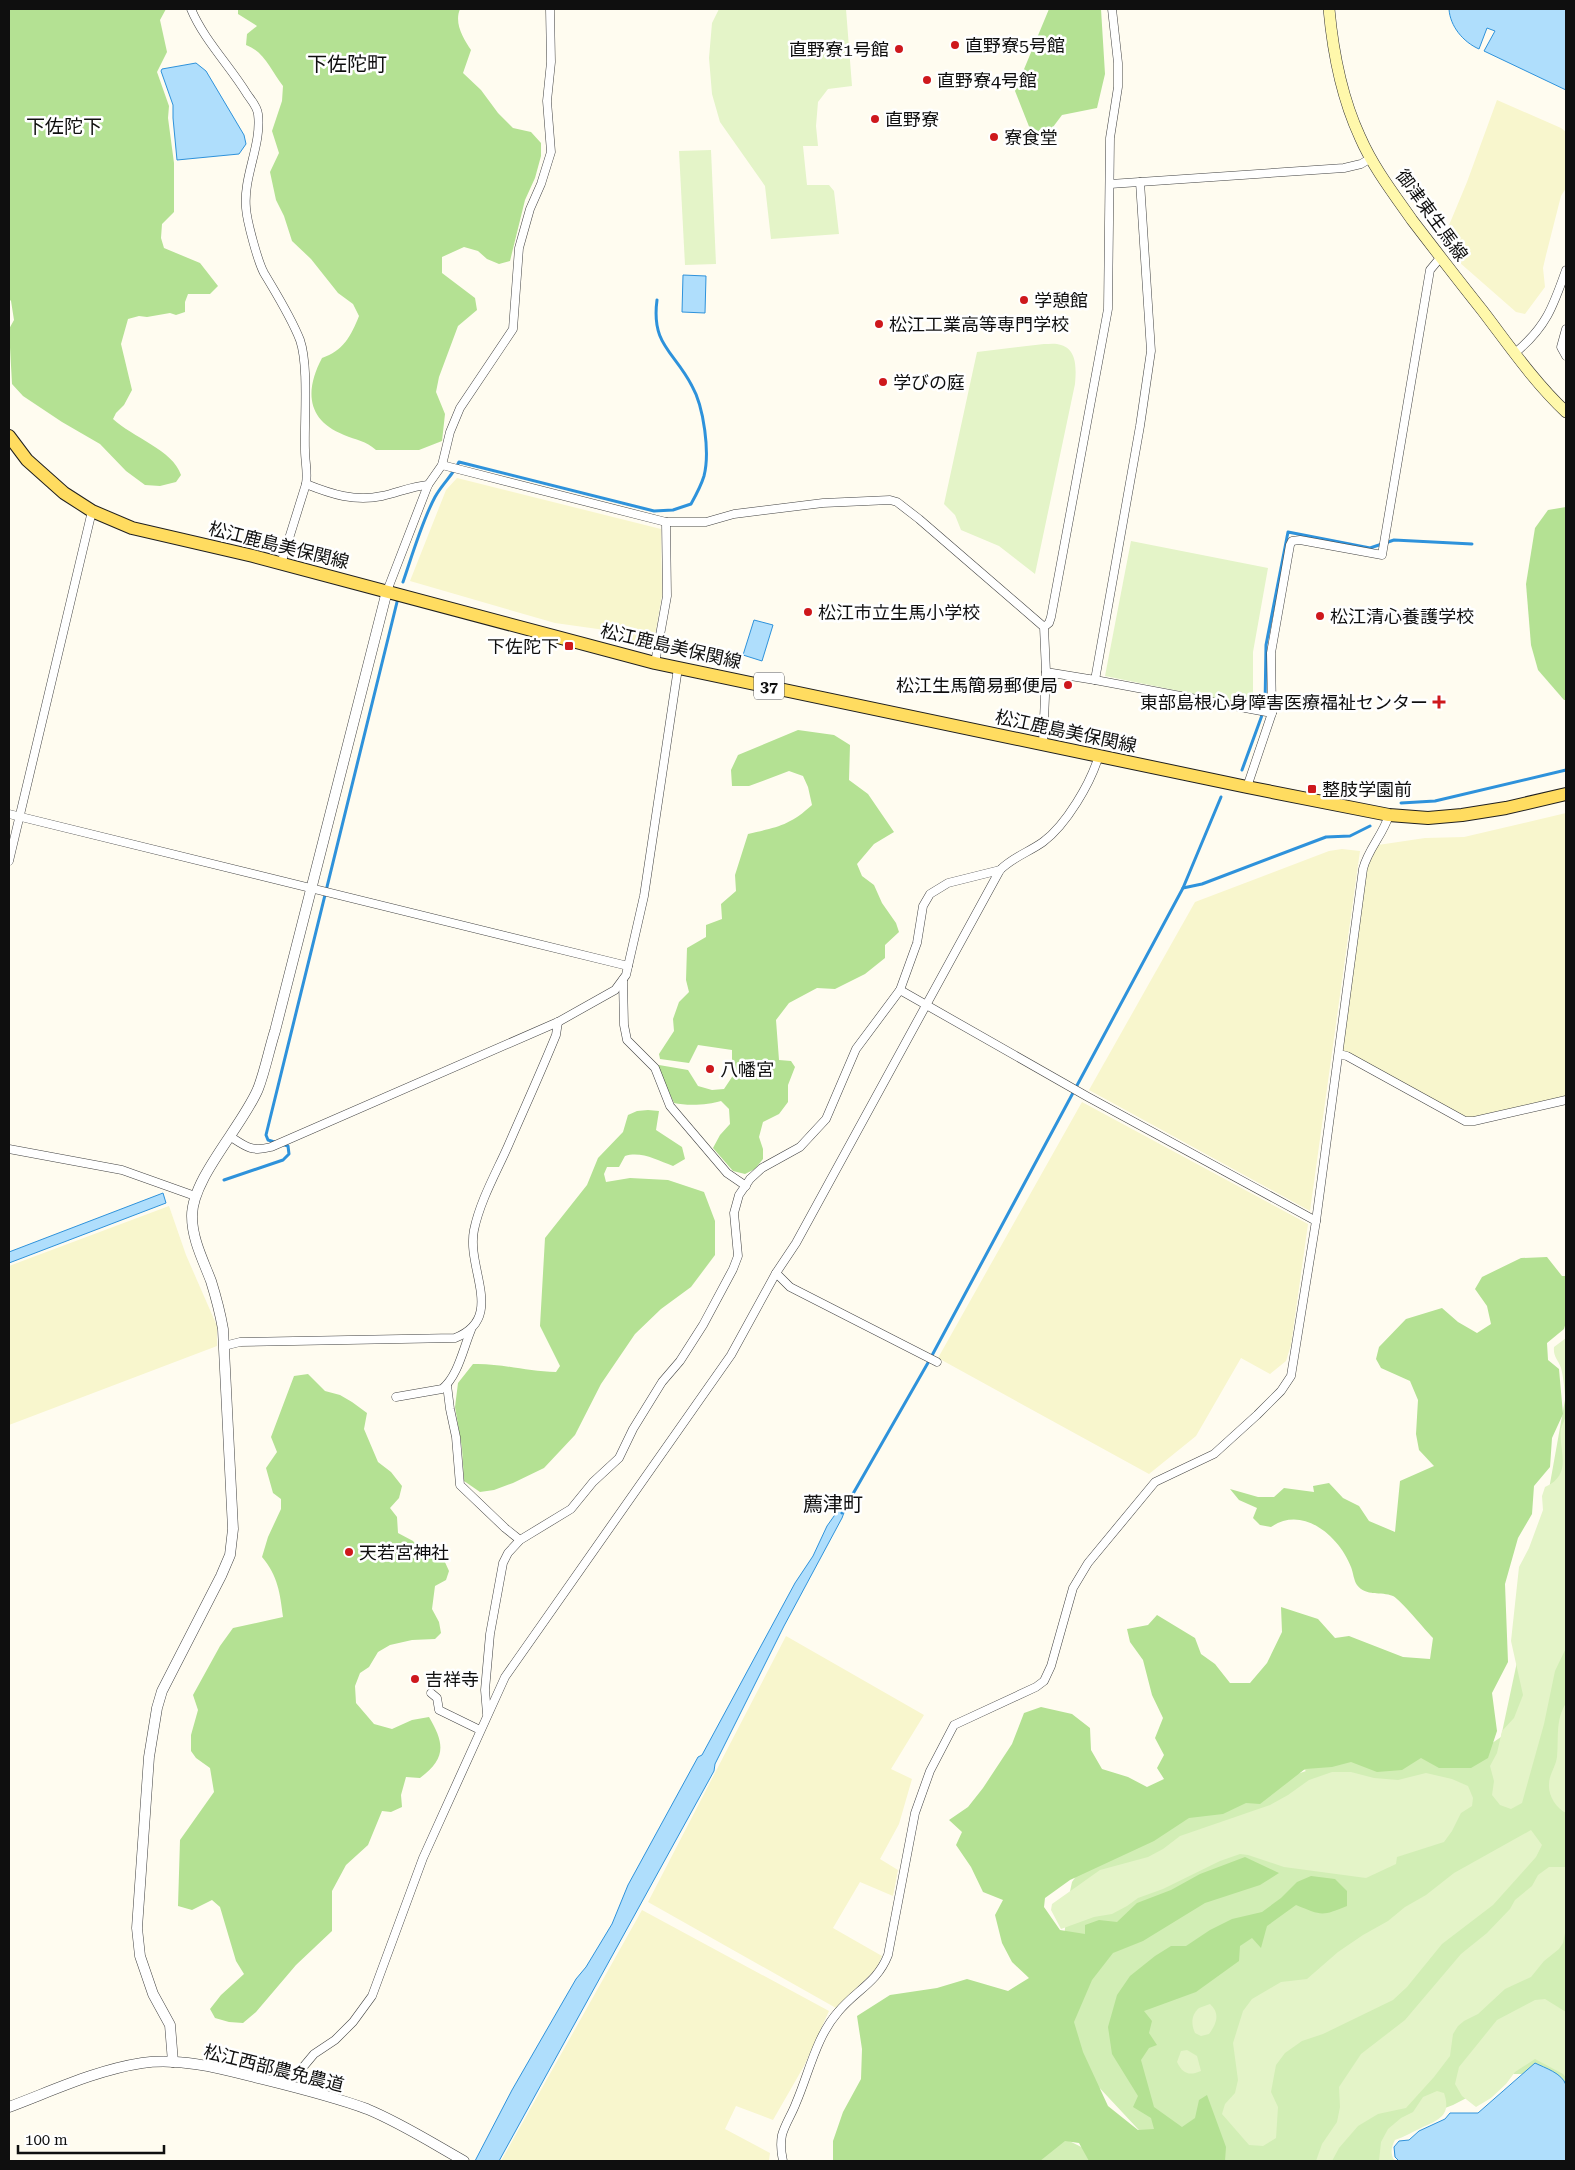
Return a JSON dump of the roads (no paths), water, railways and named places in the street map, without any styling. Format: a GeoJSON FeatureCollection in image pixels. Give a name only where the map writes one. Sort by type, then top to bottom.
{"type":"FeatureCollection","features":[{"type":"Feature","properties":{"kind":"main road","name":"御津東生馬線"},"geometry":{"type":"LineString","coordinates":[[1328,9],[1332,44],[1340,82],[1349,111],[1371,158],[1389,188],[1440,258],[1515,353],[1566,412]]}},
{"type":"Feature","properties":{"kind":"main road","name":"松江鹿島美保関線"},"geometry":{"type":"LineString","coordinates":[[9,436],[27,460],[64,493],[92,511],[132,528],[388,591],[678,668],[1098,755],[1247,788],[1389,815],[1428,818],[1462,815],[1506,808],[1566,794]]}},
{"type":"Feature","properties":{"kind":"street"},"geometry":{"type":"LineString","coordinates":[[191,9],[197,22],[237,77],[258,113],[256,139],[246,185],[246,208],[263,272],[276,292],[301,343],[304,358],[305,453],[308,472],[281,564]]}},
{"type":"Feature","properties":{"kind":"street"},"geometry":{"type":"LineString","coordinates":[[173,2062],[170,2025],[153,1994],[140,1956],[138,1937],[148,1776],[157,1708],[162,1691],[221,1576],[230,1555],[234,1529],[224,1346],[218,1301],[195,1240],[192,1216],[194,1196],[202,1179],[231,1137],[258,1089],[275,1031],[310,888],[388,591],[428,485],[442,465],[450,432],[460,408],[513,329],[519,248],[530,209],[542,184],[551,152],[547,101],[551,62],[550,9]]}},
{"type":"Feature","properties":{"kind":"street"},"geometry":{"type":"LineString","coordinates":[[1044,627],[1049,623],[1051,617],[1108,309],[1110,138],[1118,87],[1112,9]]}},
{"type":"Feature","properties":{"kind":"street"},"geometry":{"type":"LineString","coordinates":[[1110,184],[1344,168],[1361,164],[1371,158]]}},
{"type":"Feature","properties":{"kind":"street"},"geometry":{"type":"LineString","coordinates":[[1095,680],[1140,426],[1150,358],[1140,182]]}},
{"type":"Feature","properties":{"kind":"street"},"geometry":{"type":"LineString","coordinates":[[1247,788],[1266,713],[1271,653],[1292,541],[1300,540],[1382,555],[1430,270],[1440,258]]}},
{"type":"Feature","properties":{"kind":"street"},"geometry":{"type":"LineString","coordinates":[[1515,353],[1532,340],[1550,313],[1564,286],[1566,270]]}},
{"type":"Feature","properties":{"kind":"street"},"geometry":{"type":"LineString","coordinates":[[1566,329],[1562,347],[1566,356]]}},
{"type":"Feature","properties":{"kind":"street"},"geometry":{"type":"LineString","coordinates":[[442,465],[666,522],[706,522],[734,514],[823,503],[890,500],[897,502],[1044,627],[1046,672],[1043,744]]}},
{"type":"Feature","properties":{"kind":"street"},"geometry":{"type":"LineString","coordinates":[[306,484],[336,494],[360,499],[428,485]]}},
{"type":"Feature","properties":{"kind":"street"},"geometry":{"type":"LineString","coordinates":[[9,861],[92,511]]}},
{"type":"Feature","properties":{"kind":"street"},"geometry":{"type":"LineString","coordinates":[[655,662],[667,596],[666,522]]}},
{"type":"Feature","properties":{"kind":"street"},"geometry":{"type":"LineString","coordinates":[[231,1137],[244,1146],[257,1150],[271,1147],[558,1022],[615,990],[623,980],[628,966],[644,896],[678,668]]}},
{"type":"Feature","properties":{"kind":"street"},"geometry":{"type":"LineString","coordinates":[[1046,672],[1266,713]]}},
{"type":"Feature","properties":{"kind":"street"},"geometry":{"type":"LineString","coordinates":[[288,2085],[314,2054],[335,2040],[353,2022],[372,1996],[423,1858],[504,1677],[730,1355],[776,1273],[796,1243],[1000,870],[1015,858],[1043,842],[1056,830],[1070,812],[1091,776],[1098,755]]}},
{"type":"Feature","properties":{"kind":"street"},"geometry":{"type":"LineString","coordinates":[[9,814],[628,966]]}},
{"type":"Feature","properties":{"kind":"street"},"geometry":{"type":"LineString","coordinates":[[783,2161],[780,2148],[782,2134],[809,2072],[821,2038],[837,2012],[875,1978],[883,1968],[888,1955],[908,1843],[922,1792],[954,1725],[960,1720],[1036,1687],[1044,1681],[1051,1666],[1073,1588],[1088,1563],[1155,1482],[1214,1454],[1257,1415],[1288,1381],[1294,1365],[1316,1221],[1363,869],[1367,854],[1389,815]]}},
{"type":"Feature","properties":{"kind":"street"},"geometry":{"type":"LineString","coordinates":[[487,1714],[485,1690],[490,1634],[503,1564],[508,1553],[520,1540],[571,1509],[594,1482],[619,1458],[633,1430],[662,1382],[692,1343],[733,1269],[738,1256],[734,1213],[740,1195],[762,1168],[800,1146],[826,1119],[856,1049],[900,990],[917,943],[923,906],[930,894],[948,883],[1000,870]]}},
{"type":"Feature","properties":{"kind":"street"},"geometry":{"type":"LineString","coordinates":[[623,980],[624,1025],[627,1040],[655,1068],[670,1106],[728,1173],[746,1186]]}},
{"type":"Feature","properties":{"kind":"street"},"geometry":{"type":"LineString","coordinates":[[900,990],[1088,1097],[1316,1221]]}},
{"type":"Feature","properties":{"kind":"street"},"geometry":{"type":"LineString","coordinates":[[396,1397],[442,1389],[447,1385],[452,1378],[471,1330],[479,1318],[481,1303],[479,1280],[473,1255],[475,1224],[556,1034],[558,1022]]}},
{"type":"Feature","properties":{"kind":"street"},"geometry":{"type":"LineString","coordinates":[[1339,1054],[1347,1056],[1465,1121],[1474,1121],[1566,1100]]}},
{"type":"Feature","properties":{"kind":"street"},"geometry":{"type":"LineString","coordinates":[[9,1149],[122,1170],[194,1196]]}},
{"type":"Feature","properties":{"kind":"street"},"geometry":{"type":"LineString","coordinates":[[776,1273],[790,1287],[937,1362]]}},
{"type":"Feature","properties":{"kind":"street"},"geometry":{"type":"LineString","coordinates":[[224,1346],[240,1342],[454,1338],[471,1330]]}},
{"type":"Feature","properties":{"kind":"street"},"geometry":{"type":"LineString","coordinates":[[447,1385],[456,1437],[460,1485],[520,1540]]}},
{"type":"Feature","properties":{"kind":"street"},"geometry":{"type":"LineString","coordinates":[[431,1693],[437,1698],[439,1710],[480,1730]]}},
{"type":"Feature","properties":{"kind":"street","name":"松江西部農免農道"},"geometry":{"type":"LineString","coordinates":[[9,2107],[105,2071],[142,2063],[173,2062],[226,2070],[333,2097],[398,2124],[464,2161]]}},
{"type":"Feature","properties":{"kind":"water"},"geometry":{"type":"Polygon","coordinates":[[[1449,9],[1566,9],[1566,90],[1484,51],[1495,31],[1487,28],[1479,49],[1473,46],[1458,33],[1449,9]]]}},
{"type":"Feature","properties":{"kind":"water"},"geometry":{"type":"Polygon","coordinates":[[[196,63],[206,71],[244,135],[246,144],[239,154],[177,160],[173,105],[161,71],[162,69],[196,63]]]}},
{"type":"Feature","properties":{"kind":"water"},"geometry":{"type":"Polygon","coordinates":[[[683,275],[706,276],[705,313],[682,312],[683,275]]]}},
{"type":"Feature","properties":{"kind":"water"},"geometry":{"type":"Polygon","coordinates":[[[754,620],[773,625],[762,661],[743,655],[754,620]]]}},
{"type":"Feature","properties":{"kind":"water"},"geometry":{"type":"Polygon","coordinates":[[[163,1193],[166,1203],[9,1263],[9,1252],[163,1193]]]}},
{"type":"Feature","properties":{"kind":"water"},"geometry":{"type":"Polygon","coordinates":[[[839,1509],[845,1510],[842,1518],[784,1626],[715,1764],[714,1771],[499,2161],[475,2161],[512,2090],[576,1979],[586,1967],[612,1924],[628,1885],[698,1757],[702,1755],[795,1583],[813,1556],[827,1526],[839,1509]]]}},
{"type":"Feature","properties":{"kind":"water"},"geometry":{"type":"Polygon","coordinates":[[[1535,2063],[1557,2074],[1566,2085],[1566,2161],[1399,2161],[1395,2157],[1394,2147],[1399,2141],[1409,2140],[1419,2131],[1445,2119],[1450,2113],[1478,2113],[1535,2063]]]}},
{"type":"Feature","properties":{"kind":"waterway"},"geometry":{"type":"LineString","coordinates":[[403,582],[430,506],[459,462],[654,511],[673,510],[691,504],[704,476],[706,466],[705,430],[700,406],[692,386],[666,347],[657,328],[657,300]]}},
{"type":"Feature","properties":{"kind":"waterway"},"geometry":{"type":"LineString","coordinates":[[1242,770],[1265,707],[1266,645],[1288,532],[1370,548],[1394,540],[1472,544]]}},
{"type":"Feature","properties":{"kind":"waterway"},"geometry":{"type":"LineString","coordinates":[[224,1180],[283,1160],[289,1154],[288,1146],[268,1140],[266,1135],[398,598]]}},
{"type":"Feature","properties":{"kind":"waterway"},"geometry":{"type":"LineString","coordinates":[[1401,803],[1435,801],[1566,770]]}},
{"type":"Feature","properties":{"kind":"waterway"},"geometry":{"type":"LineString","coordinates":[[1183,888],[1221,797]]}},
{"type":"Feature","properties":{"kind":"waterway"},"geometry":{"type":"LineString","coordinates":[[842,1513],[929,1361],[1183,888],[1202,884],[1326,837],[1350,836],[1370,826]]}},
{"type":"Feature","properties":{"kind":"place","name":"直野寮5号館"},"geometry":{"type":"Point","coordinates":[955,45]}},
{"type":"Feature","properties":{"kind":"place","name":"直野寮1号館"},"geometry":{"type":"Point","coordinates":[899,49]}},
{"type":"Feature","properties":{"kind":"place","name":"直野寮4号館"},"geometry":{"type":"Point","coordinates":[927,80]}},
{"type":"Feature","properties":{"kind":"place","name":"直野寮"},"geometry":{"type":"Point","coordinates":[875,119]}},
{"type":"Feature","properties":{"kind":"place","name":"寮食堂"},"geometry":{"type":"Point","coordinates":[994,137]}},
{"type":"Feature","properties":{"kind":"place","name":"学憩館"},"geometry":{"type":"Point","coordinates":[1024,300]}},
{"type":"Feature","properties":{"kind":"place","name":"松江工業高等専門学校"},"geometry":{"type":"Point","coordinates":[879,324]}},
{"type":"Feature","properties":{"kind":"place","name":"学びの庭"},"geometry":{"type":"Point","coordinates":[883,382]}},
{"type":"Feature","properties":{"kind":"place","name":"松江市立生馬小学校"},"geometry":{"type":"Point","coordinates":[808,612]}},
{"type":"Feature","properties":{"kind":"place","name":"松江清心養護学校"},"geometry":{"type":"Point","coordinates":[1320,616]}},
{"type":"Feature","properties":{"kind":"place","name":"下佐陀下"},"geometry":{"type":"Point","coordinates":[569,646]}},
{"type":"Feature","properties":{"kind":"place","name":"松江生馬簡易郵便局"},"geometry":{"type":"Point","coordinates":[1068,685]}},
{"type":"Feature","properties":{"kind":"place","name":"東部島根心身障害医療福祉センター"},"geometry":{"type":"Point","coordinates":[1439,702]}},
{"type":"Feature","properties":{"kind":"place","name":"整肢学園前"},"geometry":{"type":"Point","coordinates":[1312,789]}},
{"type":"Feature","properties":{"kind":"place","name":"八幡宮"},"geometry":{"type":"Point","coordinates":[710,1069]}},
{"type":"Feature","properties":{"kind":"place","name":"天若宮神社"},"geometry":{"type":"Point","coordinates":[349,1552]}},
{"type":"Feature","properties":{"kind":"place","name":"吉祥寺"},"geometry":{"type":"Point","coordinates":[415,1679]}},
{"type":"Feature","properties":{"kind":"district","name":"下佐陀町"},"geometry":{"type":"Point","coordinates":[347,64]}},
{"type":"Feature","properties":{"kind":"district","name":"下佐陀下"},"geometry":{"type":"Point","coordinates":[64,126]}},
{"type":"Feature","properties":{"kind":"district","name":"薦津町"},"geometry":{"type":"Point","coordinates":[833,1504]}}]}
